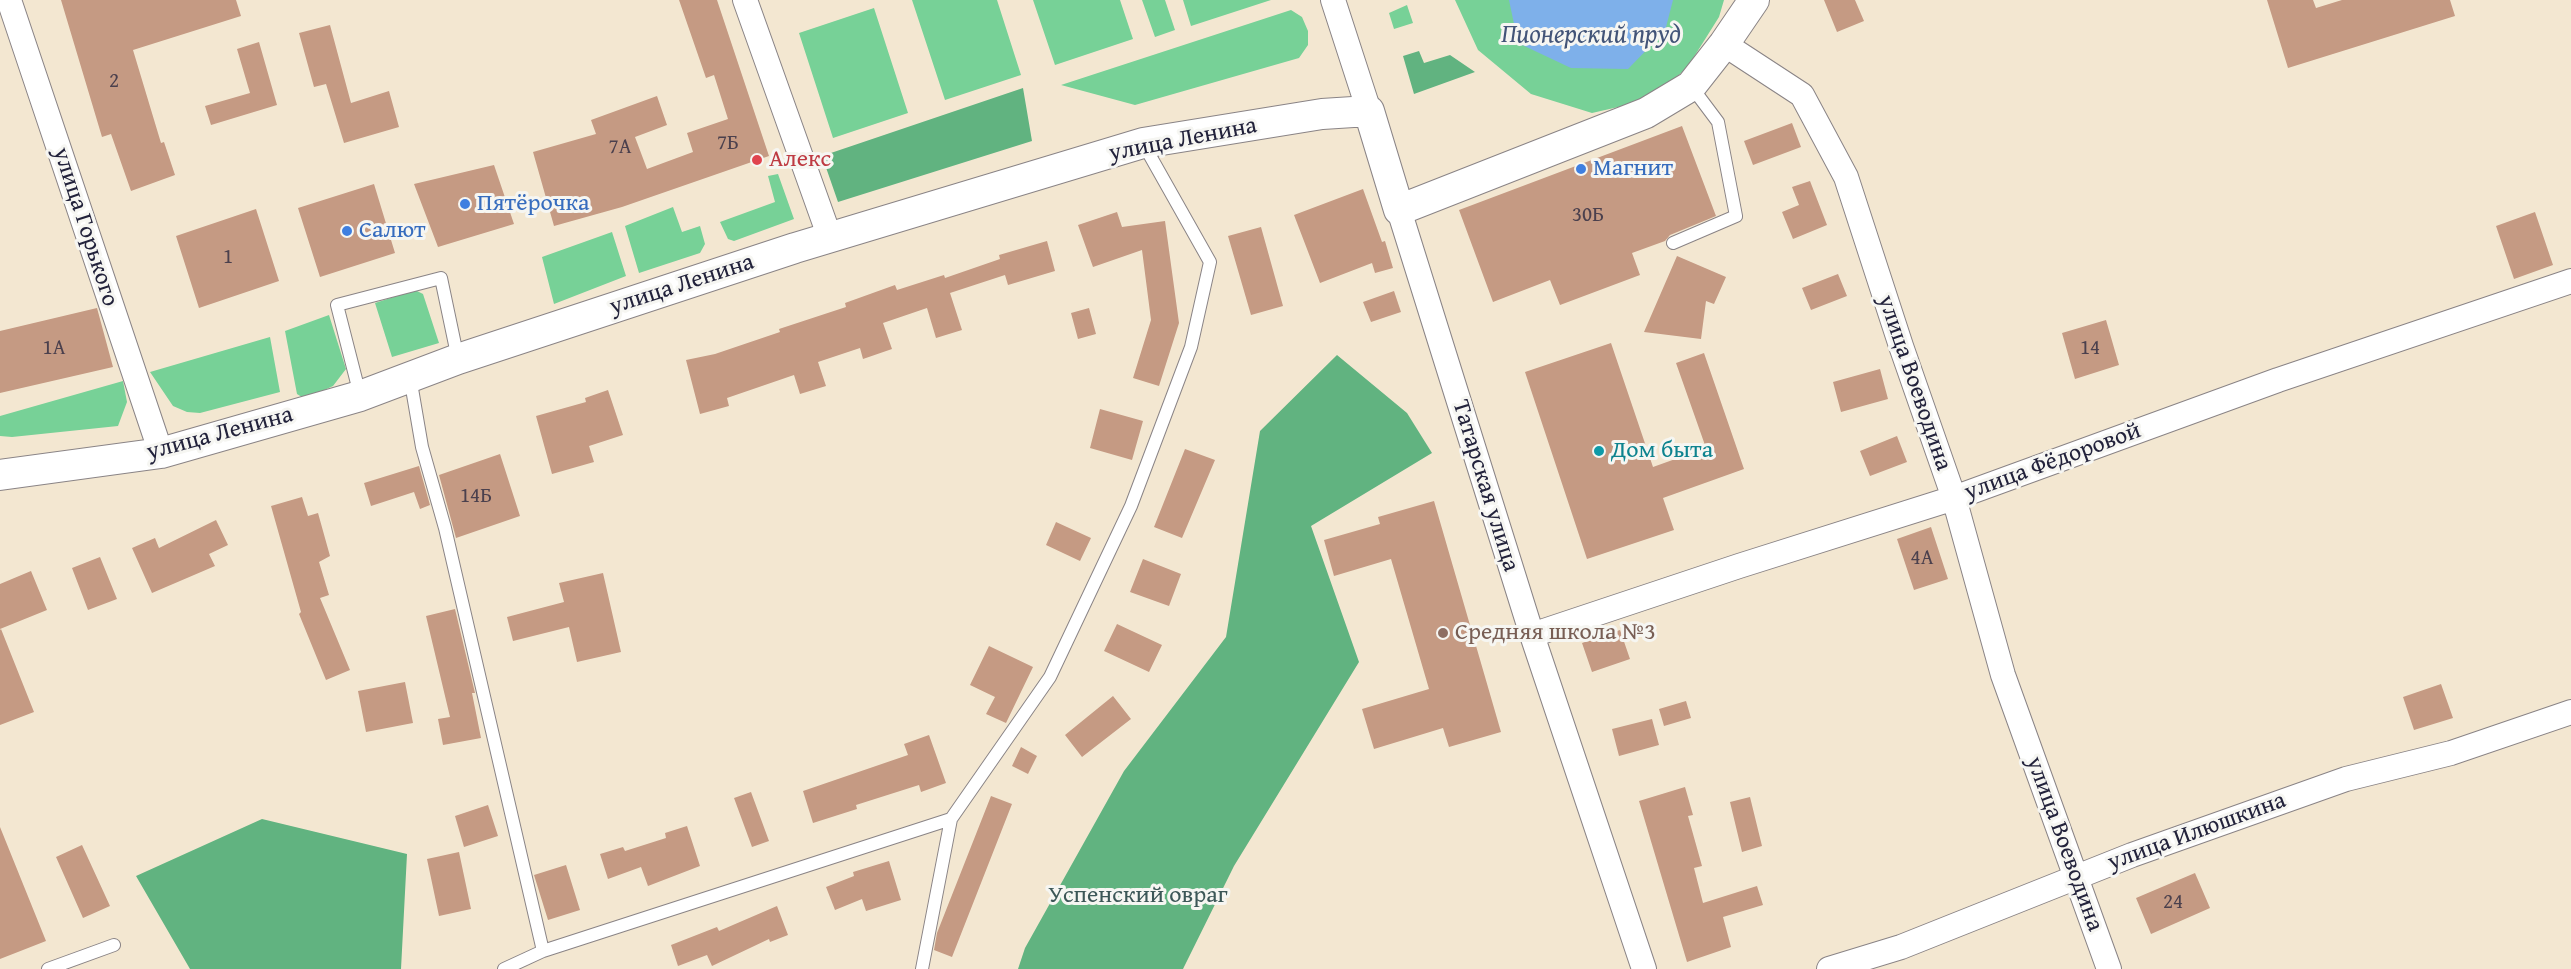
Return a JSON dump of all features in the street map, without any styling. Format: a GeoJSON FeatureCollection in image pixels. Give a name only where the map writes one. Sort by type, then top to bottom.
{"type":"FeatureCollection","features":[{"type":"Feature","properties":{"kind":"street","name":"улица Горького"},"geometry":{"type":"LineString","coordinates":[[9,0],[161,453]]}},
{"type":"Feature","properties":{"kind":"street"},"geometry":{"type":"LineString","coordinates":[[745,0],[830,238]]}},
{"type":"Feature","properties":{"kind":"street","name":"Татарская улица"},"geometry":{"type":"LineString","coordinates":[[1333,0],[1532,635],[1644,969]]}},
{"type":"Feature","properties":{"kind":"street"},"geometry":{"type":"LineString","coordinates":[[1399,210],[1646,113],[1691,86],[1724,44],[1754,0]]}},
{"type":"Feature","properties":{"kind":"street","name":"улица Воеводина"},"geometry":{"type":"LineString","coordinates":[[1724,44],[1802,95],[1846,177],[1900,346],[1954,498],[2003,675],[2109,969]]}},
{"type":"Feature","properties":{"kind":"street","name":"улица Ленина"},"geometry":{"type":"LineString","coordinates":[[0,475],[161,453],[360,396],[458,359],[830,238],[1143,143],[1322,114],[1369,111]]}},
{"type":"Feature","properties":{"kind":"street","name":"улица Фёдоровой"},"geometry":{"type":"LineString","coordinates":[[1532,635],[1738,566],[1954,498],[2278,380],[2571,282]]}},
{"type":"Feature","properties":{"kind":"street","name":"улица Илюшкина"},"geometry":{"type":"LineString","coordinates":[[1829,969],[1901,947],[2132,855],[2346,779],[2451,753],[2571,712]]}},
{"type":"Feature","properties":{"kind":"lane"},"geometry":{"type":"LineString","coordinates":[[1673,243],[1736,216],[1718,122],[1691,86]]}},
{"type":"Feature","properties":{"kind":"lane"},"geometry":{"type":"LineString","coordinates":[[922,969],[951,819],[1050,677],[1131,506],[1191,347],[1210,262],[1143,143]]}},
{"type":"Feature","properties":{"kind":"lane"},"geometry":{"type":"LineString","coordinates":[[360,396],[337,304],[441,279],[458,359]]}},
{"type":"Feature","properties":{"kind":"lane"},"geometry":{"type":"LineString","coordinates":[[410,376],[422,447],[445,528],[543,951]]}},
{"type":"Feature","properties":{"kind":"lane"},"geometry":{"type":"LineString","coordinates":[[504,969],[543,951],[951,819]]}},
{"type":"Feature","properties":{"kind":"lane"},"geometry":{"type":"LineString","coordinates":[[48,969],[114,945]]}},
{"type":"Feature","properties":{"kind":"green space"},"geometry":{"type":"Polygon","coordinates":[[[912,0],[997,0],[1021,75],[945,100],[912,0]]]}},
{"type":"Feature","properties":{"kind":"green space"},"geometry":{"type":"Polygon","coordinates":[[[1033,0],[1120,0],[1133,39],[1055,65],[1033,0]]]}},
{"type":"Feature","properties":{"kind":"green space"},"geometry":{"type":"Polygon","coordinates":[[[1142,0],[1165,0],[1175,30],[1155,37],[1142,0]]]}},
{"type":"Feature","properties":{"kind":"green space"},"geometry":{"type":"Polygon","coordinates":[[[1183,0],[1271,0],[1191,26],[1183,0]]]}},
{"type":"Feature","properties":{"kind":"green space"},"geometry":{"type":"Polygon","coordinates":[[[1455,0],[1724,0],[1719,17],[1687,68],[1649,100],[1592,113],[1531,94],[1478,50],[1455,0]]]}},
{"type":"Feature","properties":{"kind":"green space"},"geometry":{"type":"Polygon","coordinates":[[[1407,5],[1413,23],[1394,29],[1389,13],[1407,5]]]}},
{"type":"Feature","properties":{"kind":"green space"},"geometry":{"type":"Polygon","coordinates":[[[874,8],[908,113],[833,138],[799,33],[874,8]]]}},
{"type":"Feature","properties":{"kind":"green space"},"geometry":{"type":"Polygon","coordinates":[[[1291,10],[1302,17],[1308,31],[1308,45],[1299,58],[1135,105],[1061,85],[1291,10]]]}},
{"type":"Feature","properties":{"kind":"green space"},"geometry":{"type":"Polygon","coordinates":[[[1419,51],[1424,63],[1450,55],[1475,72],[1414,94],[1403,56],[1419,51]]]}},
{"type":"Feature","properties":{"kind":"green space"},"geometry":{"type":"Polygon","coordinates":[[[1023,88],[1032,141],[838,202],[822,156],[1023,88]]]}},
{"type":"Feature","properties":{"kind":"green space"},"geometry":{"type":"Polygon","coordinates":[[[778,174],[794,219],[734,241],[728,239],[720,222],[775,202],[768,176],[778,174]]]}},
{"type":"Feature","properties":{"kind":"green space"},"geometry":{"type":"Polygon","coordinates":[[[673,207],[682,232],[700,226],[705,244],[700,253],[639,273],[625,226],[673,207]]]}},
{"type":"Feature","properties":{"kind":"green space"},"geometry":{"type":"Polygon","coordinates":[[[612,232],[626,276],[554,304],[542,257],[612,232]]]}},
{"type":"Feature","properties":{"kind":"green space"},"geometry":{"type":"Polygon","coordinates":[[[415,290],[423,294],[439,343],[392,357],[375,303],[415,290]]]}},
{"type":"Feature","properties":{"kind":"green space"},"geometry":{"type":"Polygon","coordinates":[[[329,315],[346,369],[333,386],[305,399],[297,394],[285,331],[329,315]]]}},
{"type":"Feature","properties":{"kind":"green space"},"geometry":{"type":"Polygon","coordinates":[[[270,337],[280,392],[200,413],[187,412],[173,406],[150,372],[270,337]]]}},
{"type":"Feature","properties":{"kind":"green space","name":"Успенский овраг"},"geometry":{"type":"Polygon","coordinates":[[[1337,355],[1407,413],[1432,453],[1311,526],[1359,662],[1234,866],[1183,969],[1018,969],[1025,948],[1124,771],[1226,637],[1260,431],[1337,355]]]}},
{"type":"Feature","properties":{"kind":"green space"},"geometry":{"type":"Polygon","coordinates":[[[123,381],[127,402],[118,426],[12,437],[0,436],[0,416],[123,381]]]}},
{"type":"Feature","properties":{"kind":"green space"},"geometry":{"type":"Polygon","coordinates":[[[262,819],[407,854],[401,969],[190,969],[136,876],[262,819]]]}},
{"type":"Feature","properties":{"kind":"water","name":"Пионерский пруд"},"geometry":{"type":"Polygon","coordinates":[[[1509,0],[1673,0],[1665,31],[1628,69],[1571,68],[1518,43],[1509,0]]]}},
{"type":"Feature","properties":{"kind":"building"},"geometry":{"type":"Polygon","coordinates":[[[61,0],[236,0],[241,16],[133,50],[161,143],[164,142],[175,175],[131,191],[111,134],[102,137],[61,0]]]}},
{"type":"Feature","properties":{"kind":"building"},"geometry":{"type":"Polygon","coordinates":[[[679,0],[717,0],[769,156],[622,207],[554,226],[533,152],[596,134],[591,120],[657,96],[667,125],[635,137],[647,169],[693,152],[687,133],[728,119],[714,75],[706,78],[679,0]]]}},
{"type":"Feature","properties":{"kind":"building"},"geometry":{"type":"Polygon","coordinates":[[[1824,0],[1855,0],[1864,21],[1837,32],[1824,0]]]}},
{"type":"Feature","properties":{"kind":"building"},"geometry":{"type":"Polygon","coordinates":[[[2267,0],[2313,0],[2316,8],[2342,0],[2450,0],[2455,16],[2288,68],[2267,0]]]}},
{"type":"Feature","properties":{"kind":"building"},"geometry":{"type":"Polygon","coordinates":[[[330,25],[351,103],[389,91],[399,127],[344,143],[326,84],[314,87],[299,33],[330,25]]]}},
{"type":"Feature","properties":{"kind":"building"},"geometry":{"type":"Polygon","coordinates":[[[259,42],[277,105],[211,125],[205,106],[250,93],[237,49],[259,42]]]}},
{"type":"Feature","properties":{"kind":"building"},"geometry":{"type":"Polygon","coordinates":[[[1792,123],[1801,147],[1753,165],[1744,141],[1792,123]]]}},
{"type":"Feature","properties":{"kind":"building"},"geometry":{"type":"Polygon","coordinates":[[[1682,126],[1716,216],[1670,235],[1665,241],[1632,253],[1640,275],[1560,305],[1550,280],[1493,302],[1459,210],[1682,126]]]}},
{"type":"Feature","properties":{"kind":"building","name":"Пятёрочка"},"geometry":{"type":"Polygon","coordinates":[[[494,165],[514,224],[438,247],[414,184],[494,165]]]}},
{"type":"Feature","properties":{"kind":"building"},"geometry":{"type":"Polygon","coordinates":[[[1810,181],[1827,225],[1793,239],[1782,212],[1799,205],[1792,187],[1810,181]]]}},
{"type":"Feature","properties":{"kind":"building","name":"Салют"},"geometry":{"type":"Polygon","coordinates":[[[374,184],[395,253],[320,277],[298,208],[374,184]]]}},
{"type":"Feature","properties":{"kind":"building"},"geometry":{"type":"Polygon","coordinates":[[[1363,189],[1382,242],[1385,241],[1393,268],[1375,273],[1372,263],[1320,283],[1294,215],[1363,189]]]}},
{"type":"Feature","properties":{"kind":"building"},"geometry":{"type":"Polygon","coordinates":[[[256,209],[279,281],[199,308],[176,236],[256,209]]]}},
{"type":"Feature","properties":{"kind":"building"},"geometry":{"type":"Polygon","coordinates":[[[1117,212],[1122,227],[1165,221],[1179,323],[1159,386],[1133,378],[1151,320],[1142,250],[1093,267],[1078,225],[1117,212]]]}},
{"type":"Feature","properties":{"kind":"building"},"geometry":{"type":"Polygon","coordinates":[[[2535,212],[2553,265],[2514,279],[2496,226],[2535,212]]]}},
{"type":"Feature","properties":{"kind":"building"},"geometry":{"type":"Polygon","coordinates":[[[1261,227],[1283,306],[1251,315],[1228,236],[1261,227]]]}},
{"type":"Feature","properties":{"kind":"building"},"geometry":{"type":"Polygon","coordinates":[[[1047,241],[1055,271],[1008,285],[1005,275],[950,293],[962,330],[936,338],[927,308],[883,323],[892,349],[863,359],[860,348],[818,362],[826,386],[800,394],[794,375],[727,398],[729,406],[700,414],[686,360],[715,354],[780,332],[779,329],[846,307],[845,303],[895,285],[897,290],[944,275],[945,278],[1000,259],[999,255],[1047,241]]]}},
{"type":"Feature","properties":{"kind":"building"},"geometry":{"type":"Polygon","coordinates":[[[1677,256],[1726,277],[1714,304],[1706,301],[1701,339],[1644,332],[1677,256]]]}},
{"type":"Feature","properties":{"kind":"building"},"geometry":{"type":"Polygon","coordinates":[[[1838,274],[1847,296],[1811,310],[1802,288],[1838,274]]]}},
{"type":"Feature","properties":{"kind":"building"},"geometry":{"type":"Polygon","coordinates":[[[1394,291],[1401,312],[1371,322],[1363,302],[1394,291]]]}},
{"type":"Feature","properties":{"kind":"building"},"geometry":{"type":"Polygon","coordinates":[[[97,308],[113,367],[0,393],[0,331],[97,308]]]}},
{"type":"Feature","properties":{"kind":"building"},"geometry":{"type":"Polygon","coordinates":[[[1089,308],[1096,334],[1078,339],[1071,313],[1089,308]]]}},
{"type":"Feature","properties":{"kind":"building"},"geometry":{"type":"Polygon","coordinates":[[[2106,320],[2119,365],[2075,379],[2062,333],[2106,320]]]}},
{"type":"Feature","properties":{"kind":"building","name":"Дом быта"},"geometry":{"type":"Polygon","coordinates":[[[1611,343],[1653,467],[1706,448],[1676,363],[1704,353],[1744,469],[1663,498],[1674,530],[1587,559],[1525,372],[1611,343]]]}},
{"type":"Feature","properties":{"kind":"building"},"geometry":{"type":"Polygon","coordinates":[[[1880,369],[1888,399],[1841,412],[1833,382],[1880,369]]]}},
{"type":"Feature","properties":{"kind":"building"},"geometry":{"type":"Polygon","coordinates":[[[608,390],[623,435],[589,446],[594,462],[552,474],[536,416],[586,402],[585,398],[608,390]]]}},
{"type":"Feature","properties":{"kind":"building"},"geometry":{"type":"Polygon","coordinates":[[[1100,409],[1143,421],[1132,460],[1090,448],[1100,409]]]}},
{"type":"Feature","properties":{"kind":"building"},"geometry":{"type":"Polygon","coordinates":[[[1897,436],[1907,462],[1870,476],[1860,451],[1897,436]]]}},
{"type":"Feature","properties":{"kind":"building"},"geometry":{"type":"Polygon","coordinates":[[[1185,449],[1215,460],[1182,538],[1154,527],[1185,449]]]}},
{"type":"Feature","properties":{"kind":"building"},"geometry":{"type":"Polygon","coordinates":[[[500,454],[520,516],[456,538],[439,475],[500,454]]]}},
{"type":"Feature","properties":{"kind":"building"},"geometry":{"type":"Polygon","coordinates":[[[419,466],[430,505],[420,509],[414,492],[371,506],[364,483],[419,466]]]}},
{"type":"Feature","properties":{"kind":"building"},"geometry":{"type":"Polygon","coordinates":[[[302,497],[308,516],[318,513],[330,556],[319,562],[329,595],[320,598],[350,670],[326,680],[299,614],[301,612],[271,506],[302,497]]]}},
{"type":"Feature","properties":{"kind":"building","name":"Средняя школа №3"},"geometry":{"type":"Polygon","coordinates":[[[1434,501],[1501,732],[1449,747],[1443,728],[1374,749],[1362,709],[1429,689],[1391,559],[1334,576],[1324,540],[1380,524],[1378,517],[1434,501]]]}},
{"type":"Feature","properties":{"kind":"building"},"geometry":{"type":"Polygon","coordinates":[[[216,520],[228,545],[209,554],[215,566],[152,593],[132,548],[155,538],[159,548],[216,520]]]}},
{"type":"Feature","properties":{"kind":"building"},"geometry":{"type":"Polygon","coordinates":[[[1056,522],[1091,538],[1080,561],[1046,545],[1056,522]]]}},
{"type":"Feature","properties":{"kind":"building"},"geometry":{"type":"Polygon","coordinates":[[[1931,527],[1948,579],[1914,590],[1897,539],[1931,527]]]}},
{"type":"Feature","properties":{"kind":"building"},"geometry":{"type":"Polygon","coordinates":[[[100,557],[117,599],[88,610],[72,568],[100,557]]]}},
{"type":"Feature","properties":{"kind":"building"},"geometry":{"type":"Polygon","coordinates":[[[1143,559],[1181,574],[1169,606],[1130,592],[1143,559]]]}},
{"type":"Feature","properties":{"kind":"building"},"geometry":{"type":"Polygon","coordinates":[[[31,571],[47,610],[0,629],[0,584],[31,571]]]}},
{"type":"Feature","properties":{"kind":"building"},"geometry":{"type":"Polygon","coordinates":[[[603,573],[621,652],[577,662],[569,627],[513,641],[507,617],[564,602],[559,583],[603,573]]]}},
{"type":"Feature","properties":{"kind":"building"},"geometry":{"type":"Polygon","coordinates":[[[455,609],[475,693],[472,693],[481,738],[443,745],[438,719],[450,717],[426,616],[455,609]]]}},
{"type":"Feature","properties":{"kind":"building"},"geometry":{"type":"Polygon","coordinates":[[[1117,624],[1162,645],[1149,672],[1104,651],[1117,624]]]}},
{"type":"Feature","properties":{"kind":"building"},"geometry":{"type":"Polygon","coordinates":[[[0,630],[34,712],[0,725],[0,630]]]}},
{"type":"Feature","properties":{"kind":"building"},"geometry":{"type":"Polygon","coordinates":[[[1620,630],[1630,659],[1592,672],[1582,643],[1620,630]]]}},
{"type":"Feature","properties":{"kind":"building"},"geometry":{"type":"Polygon","coordinates":[[[989,646],[1033,667],[1006,723],[986,714],[995,697],[970,685],[989,646]]]}},
{"type":"Feature","properties":{"kind":"building"},"geometry":{"type":"Polygon","coordinates":[[[405,682],[413,723],[366,732],[358,691],[405,682]]]}},
{"type":"Feature","properties":{"kind":"building"},"geometry":{"type":"Polygon","coordinates":[[[2441,684],[2453,718],[2414,730],[2403,697],[2441,684]]]}},
{"type":"Feature","properties":{"kind":"building"},"geometry":{"type":"Polygon","coordinates":[[[1113,696],[1131,719],[1082,757],[1065,735],[1113,696]]]}},
{"type":"Feature","properties":{"kind":"building"},"geometry":{"type":"Polygon","coordinates":[[[1686,701],[1691,718],[1664,726],[1659,709],[1686,701]]]}},
{"type":"Feature","properties":{"kind":"building"},"geometry":{"type":"Polygon","coordinates":[[[1652,719],[1659,745],[1619,756],[1612,729],[1652,719]]]}},
{"type":"Feature","properties":{"kind":"building"},"geometry":{"type":"Polygon","coordinates":[[[929,735],[946,783],[921,792],[919,785],[856,805],[857,809],[813,823],[803,791],[908,755],[904,744],[929,735]]]}},
{"type":"Feature","properties":{"kind":"building"},"geometry":{"type":"Polygon","coordinates":[[[1021,747],[1037,756],[1028,774],[1012,766],[1021,747]]]}},
{"type":"Feature","properties":{"kind":"building"},"geometry":{"type":"Polygon","coordinates":[[[1685,787],[1693,815],[1688,816],[1702,866],[1694,868],[1703,903],[1757,886],[1763,905],[1723,917],[1731,947],[1687,962],[1639,801],[1685,787]]]}},
{"type":"Feature","properties":{"kind":"building"},"geometry":{"type":"Polygon","coordinates":[[[751,792],[769,841],[752,847],[734,798],[751,792]]]}},
{"type":"Feature","properties":{"kind":"building"},"geometry":{"type":"Polygon","coordinates":[[[991,796],[1012,804],[952,957],[934,950],[937,933],[991,796]]]}},
{"type":"Feature","properties":{"kind":"building"},"geometry":{"type":"Polygon","coordinates":[[[1750,797],[1762,846],[1742,852],[1730,802],[1750,797]]]}},
{"type":"Feature","properties":{"kind":"building"},"geometry":{"type":"Polygon","coordinates":[[[488,805],[498,836],[464,847],[455,816],[488,805]]]}},
{"type":"Feature","properties":{"kind":"building"},"geometry":{"type":"Polygon","coordinates":[[[687,826],[700,866],[648,886],[641,867],[608,879],[600,854],[623,847],[625,851],[666,838],[665,833],[687,826]]]}},
{"type":"Feature","properties":{"kind":"building"},"geometry":{"type":"Polygon","coordinates":[[[0,827],[46,941],[0,959],[0,827]]]}},
{"type":"Feature","properties":{"kind":"building"},"geometry":{"type":"Polygon","coordinates":[[[82,845],[110,906],[83,918],[56,857],[82,845]]]}},
{"type":"Feature","properties":{"kind":"building"},"geometry":{"type":"Polygon","coordinates":[[[459,852],[471,909],[439,916],[427,859],[459,852]]]}},
{"type":"Feature","properties":{"kind":"building"},"geometry":{"type":"Polygon","coordinates":[[[889,861],[901,900],[866,911],[862,899],[835,910],[826,887],[854,876],[853,872],[889,861]]]}},
{"type":"Feature","properties":{"kind":"building"},"geometry":{"type":"Polygon","coordinates":[[[566,865],[580,910],[548,920],[534,875],[566,865]]]}},
{"type":"Feature","properties":{"kind":"building"},"geometry":{"type":"Polygon","coordinates":[[[2195,873],[2210,908],[2151,934],[2136,898],[2195,873]]]}},
{"type":"Feature","properties":{"kind":"building"},"geometry":{"type":"Polygon","coordinates":[[[777,906],[788,935],[770,942],[769,939],[712,966],[707,955],[678,966],[671,945],[717,927],[719,931],[777,906]]]}},
{"type":"Feature","properties":{"kind":"place","name":"Алекс"},"geometry":{"type":"Point","coordinates":[757,160]}},
{"type":"Feature","properties":{"kind":"place","name":"Магнит"},"geometry":{"type":"Point","coordinates":[1581,169]}},
{"type":"Feature","properties":{"kind":"place","name":"Пятёрочка"},"geometry":{"type":"Point","coordinates":[465,204]}},
{"type":"Feature","properties":{"kind":"place","name":"Салют"},"geometry":{"type":"Point","coordinates":[347,231]}},
{"type":"Feature","properties":{"kind":"place","name":"Дом быта"},"geometry":{"type":"Point","coordinates":[1599,451]}},
{"type":"Feature","properties":{"kind":"place","name":"Средняя школа №3"},"geometry":{"type":"Point","coordinates":[1443,633]}}]}
